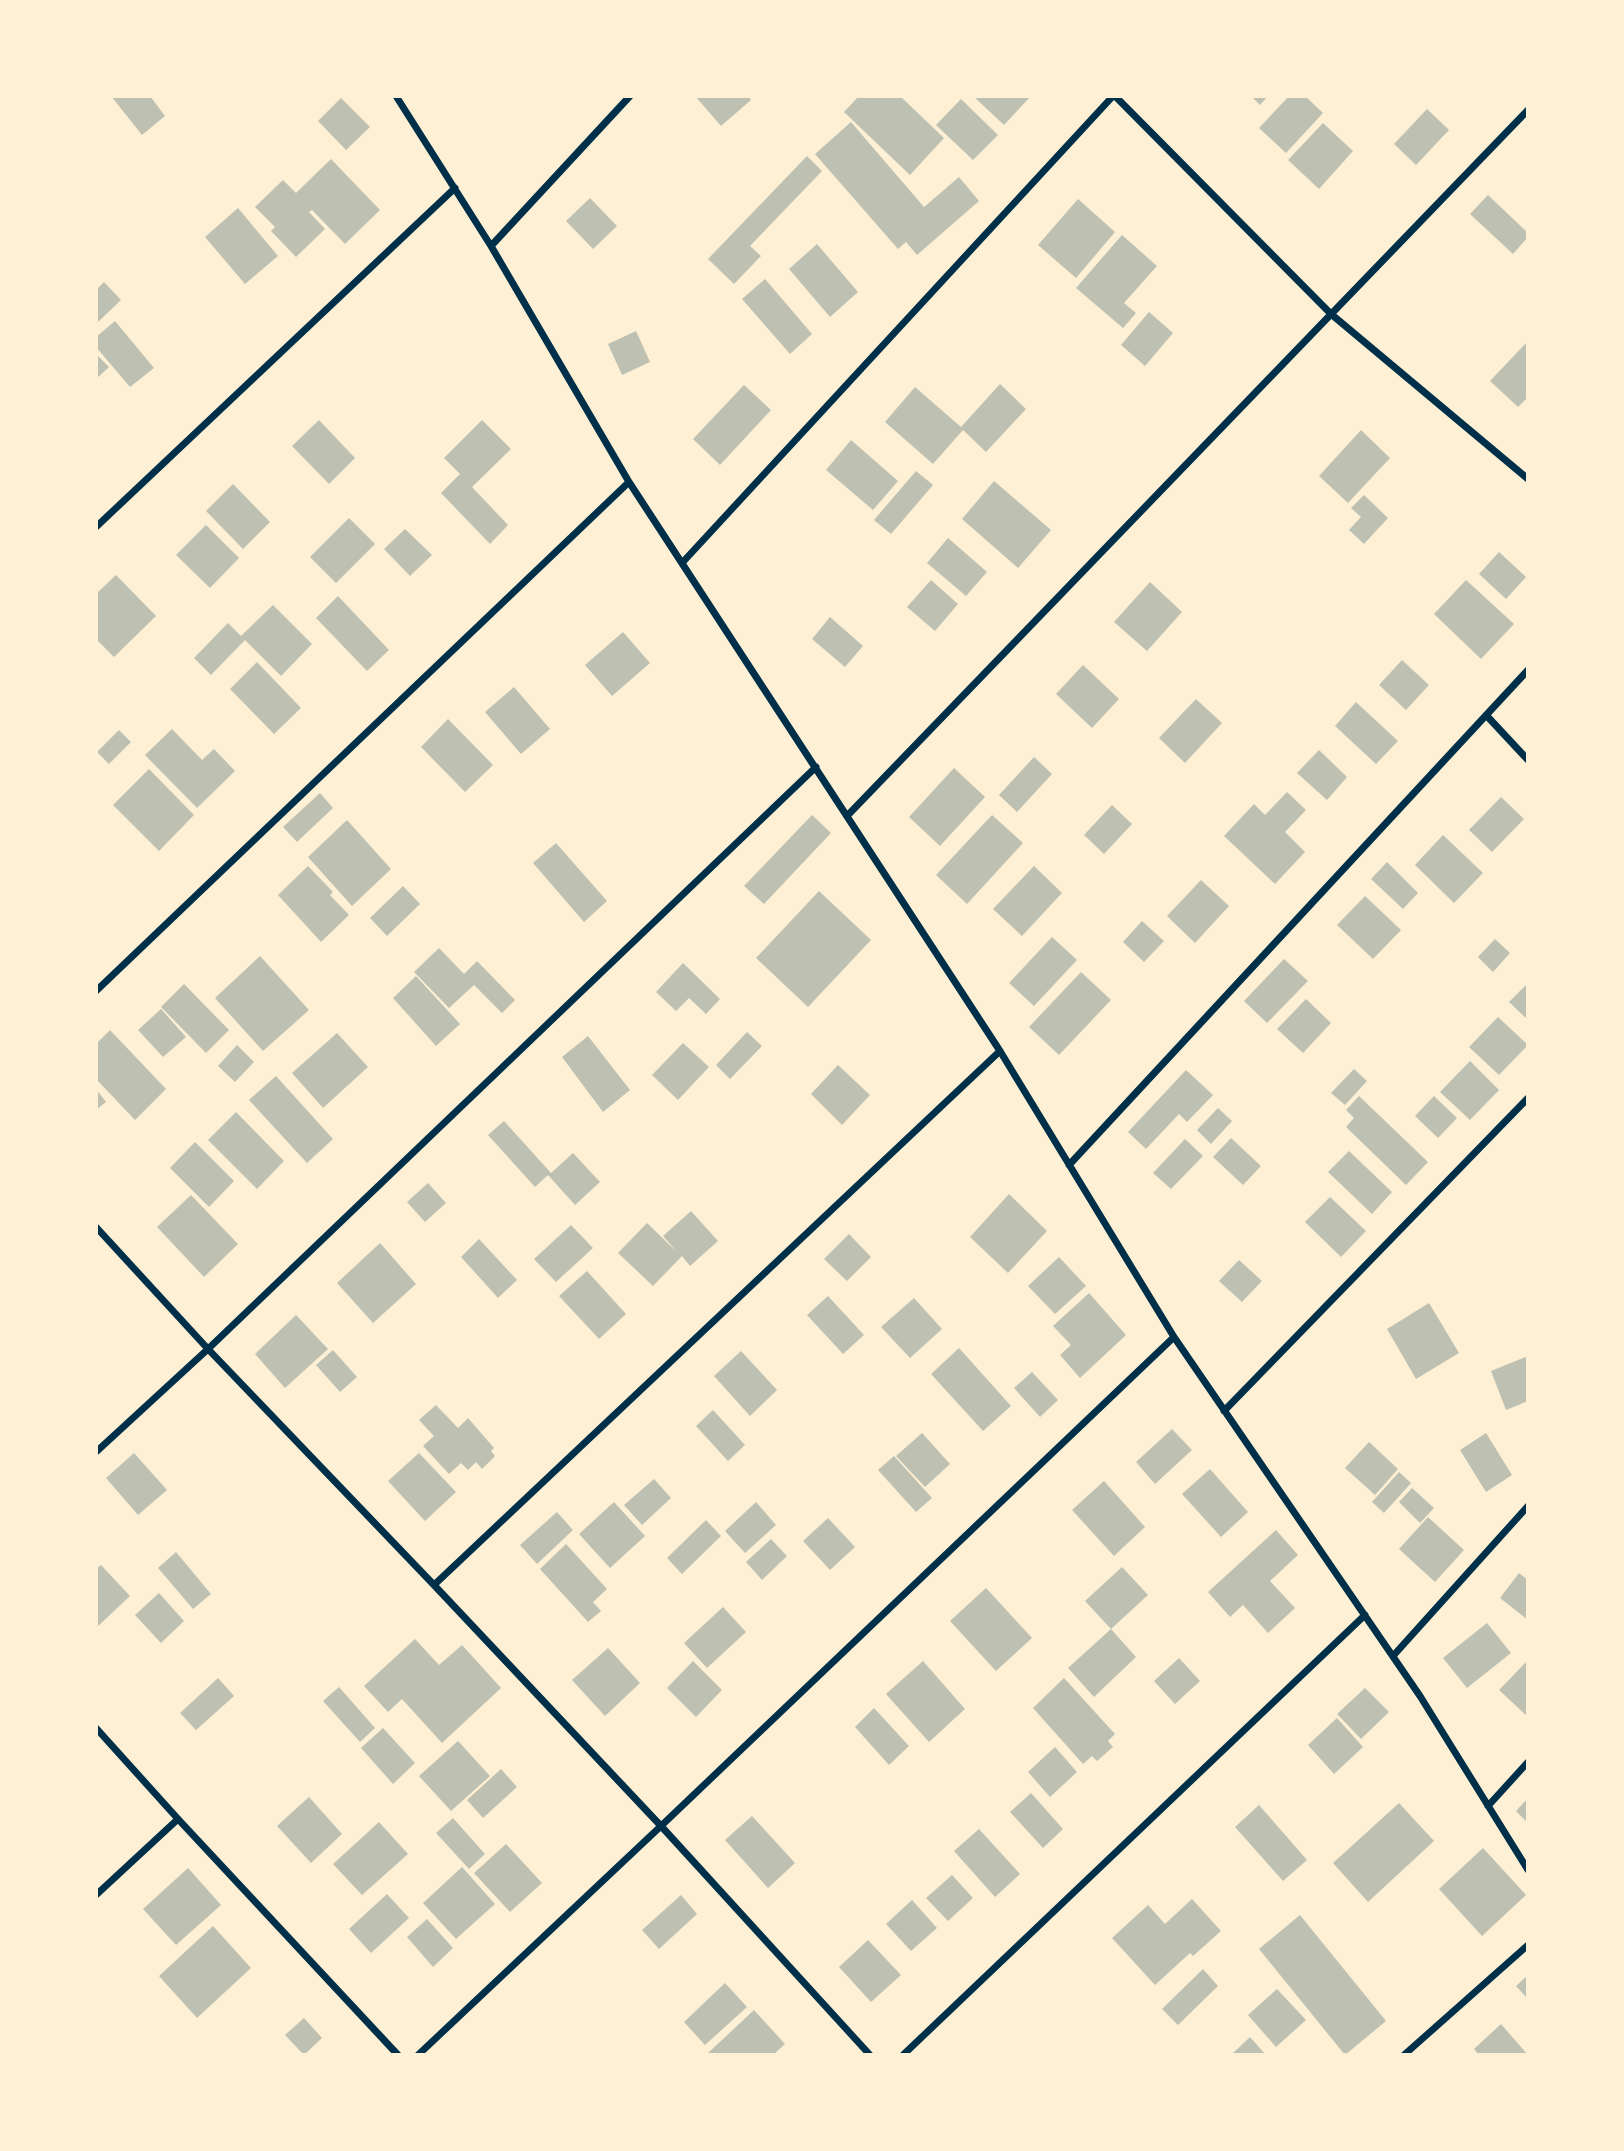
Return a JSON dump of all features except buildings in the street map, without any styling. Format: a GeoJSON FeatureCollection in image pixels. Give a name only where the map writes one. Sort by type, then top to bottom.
{"type":"FeatureCollection","features":[{"type":"Feature","properties":{"kind":"street"},"geometry":{"type":"LineString","coordinates":[[396,96],[491,246],[629,482],[1000,1051],[1174,1337],[1420,1696],[1528,1870]]}},
{"type":"Feature","properties":{"kind":"street"},"geometry":{"type":"LineString","coordinates":[[491,246],[631,96]]}},
{"type":"Feature","properties":{"kind":"street"},"geometry":{"type":"LineString","coordinates":[[682,563],[1114,96],[1331,314],[1528,480]]}},
{"type":"Feature","properties":{"kind":"street"},"geometry":{"type":"LineString","coordinates":[[847,816],[1528,110]]}},
{"type":"Feature","properties":{"kind":"street"},"geometry":{"type":"LineString","coordinates":[[96,527],[455,188]]}},
{"type":"Feature","properties":{"kind":"street"},"geometry":{"type":"LineString","coordinates":[[96,991],[629,482]]}},
{"type":"Feature","properties":{"kind":"street"},"geometry":{"type":"LineString","coordinates":[[1069,1165],[1528,670]]}},
{"type":"Feature","properties":{"kind":"street"},"geometry":{"type":"LineString","coordinates":[[1486,715],[1528,760]]}},
{"type":"Feature","properties":{"kind":"street"},"geometry":{"type":"LineString","coordinates":[[96,1452],[208,1349],[816,767]]}},
{"type":"Feature","properties":{"kind":"street"},"geometry":{"type":"LineString","coordinates":[[434,1585],[1000,1051]]}},
{"type":"Feature","properties":{"kind":"street"},"geometry":{"type":"LineString","coordinates":[[1224,1410],[1528,1098]]}},
{"type":"Feature","properties":{"kind":"street"},"geometry":{"type":"LineString","coordinates":[[96,1227],[208,1349],[661,1826],[870,2055]]}},
{"type":"Feature","properties":{"kind":"street"},"geometry":{"type":"LineString","coordinates":[[418,2055],[1174,1337]]}},
{"type":"Feature","properties":{"kind":"street"},"geometry":{"type":"LineString","coordinates":[[1393,1656],[1528,1506]]}},
{"type":"Feature","properties":{"kind":"street"},"geometry":{"type":"LineString","coordinates":[[903,2055],[1365,1615]]}},
{"type":"Feature","properties":{"kind":"street"},"geometry":{"type":"LineString","coordinates":[[96,1728],[398,2055]]}},
{"type":"Feature","properties":{"kind":"street"},"geometry":{"type":"LineString","coordinates":[[1488,1806],[1528,1762]]}},
{"type":"Feature","properties":{"kind":"street"},"geometry":{"type":"LineString","coordinates":[[96,1895],[178,1819]]}},
{"type":"Feature","properties":{"kind":"street"},"geometry":{"type":"LineString","coordinates":[[1404,2055],[1528,1945]]}}]}
